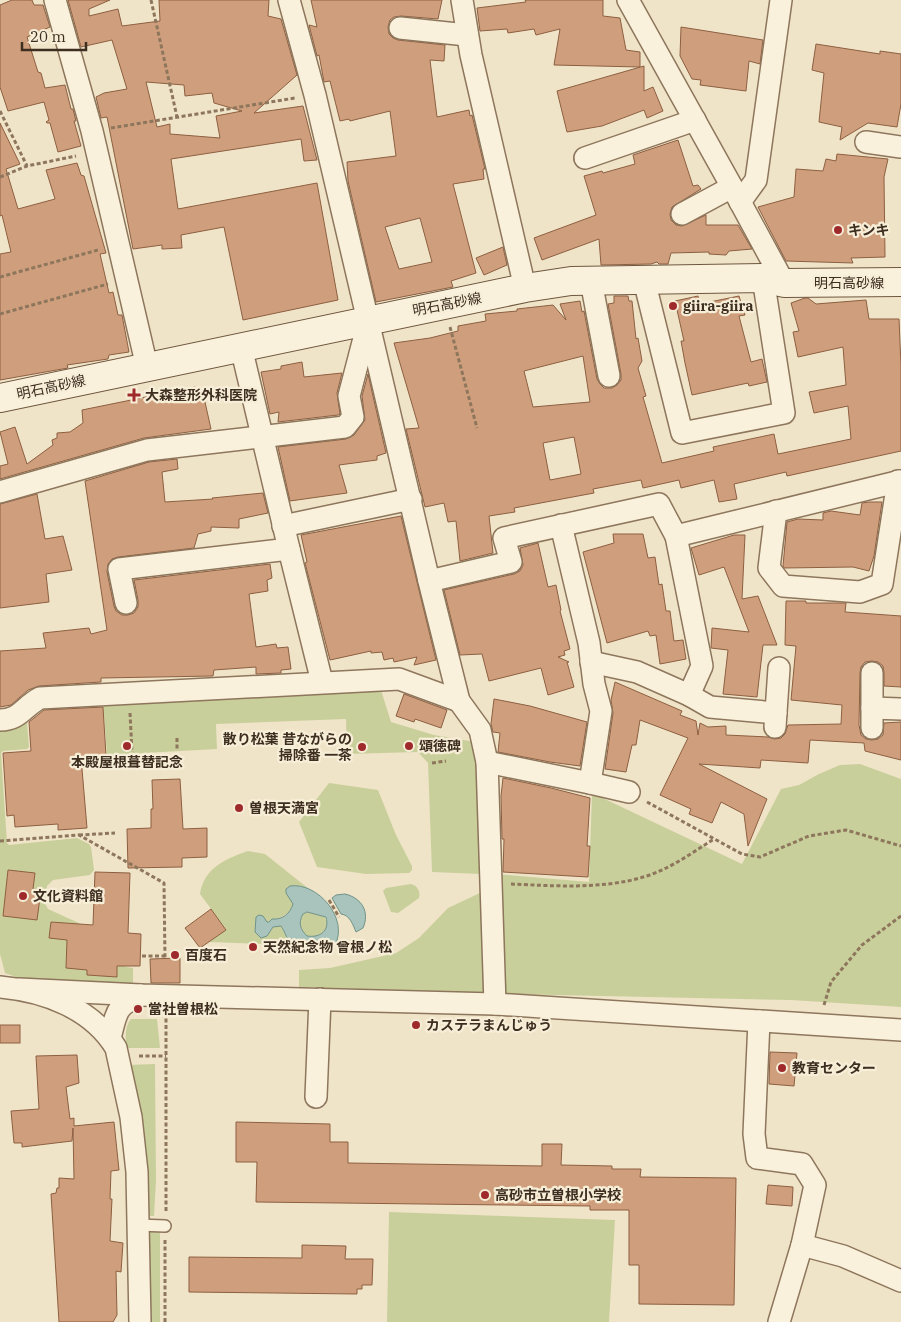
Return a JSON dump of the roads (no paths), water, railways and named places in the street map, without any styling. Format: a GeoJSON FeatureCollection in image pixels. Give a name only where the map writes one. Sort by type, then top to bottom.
{"type":"FeatureCollection","features":[{"type":"Feature","properties":{"kind":"main road","name":"明石高砂線"},"geometry":{"type":"LineString","coordinates":[[0,398],[444,304],[571,281],[901,282]]}},
{"type":"Feature","properties":{"kind":"street"},"geometry":{"type":"LineString","coordinates":[[55,0],[92,131],[147,367]]}},
{"type":"Feature","properties":{"kind":"street"},"geometry":{"type":"LineString","coordinates":[[289,0],[315,95],[459,701],[480,730],[487,762],[495,1004]]}},
{"type":"Feature","properties":{"kind":"street"},"geometry":{"type":"LineString","coordinates":[[462,0],[467,35],[525,288]]}},
{"type":"Feature","properties":{"kind":"street"},"geometry":{"type":"LineString","coordinates":[[628,0],[736,194],[774,281],[784,413],[682,433],[644,280]]}},
{"type":"Feature","properties":{"kind":"street"},"geometry":{"type":"LineString","coordinates":[[682,214],[736,194],[756,180],[781,0]]}},
{"type":"Feature","properties":{"kind":"street"},"geometry":{"type":"LineString","coordinates":[[400,28],[467,35]]}},
{"type":"Feature","properties":{"kind":"street"},"geometry":{"type":"LineString","coordinates":[[585,158],[695,120]]}},
{"type":"Feature","properties":{"kind":"street"},"geometry":{"type":"LineString","coordinates":[[866,142],[901,147]]}},
{"type":"Feature","properties":{"kind":"street"},"geometry":{"type":"LineString","coordinates":[[591,281],[609,376]]}},
{"type":"Feature","properties":{"kind":"street"},"geometry":{"type":"LineString","coordinates":[[0,492],[147,450],[345,427],[353,417],[349,396],[369,320]]}},
{"type":"Feature","properties":{"kind":"street"},"geometry":{"type":"LineString","coordinates":[[241,347],[322,682]]}},
{"type":"Feature","properties":{"kind":"street"},"geometry":{"type":"LineString","coordinates":[[676,536],[776,511],[899,481],[882,584],[860,592],[783,586],[768,568],[776,511]]}},
{"type":"Feature","properties":{"kind":"street"},"geometry":{"type":"LineString","coordinates":[[283,526],[411,499]]}},
{"type":"Feature","properties":{"kind":"street"},"geometry":{"type":"LineString","coordinates":[[429,581],[510,562],[504,538],[659,504],[676,536],[702,666],[689,695]]}},
{"type":"Feature","properties":{"kind":"street"},"geometry":{"type":"LineString","coordinates":[[561,525],[589,642],[601,712],[590,782]]}},
{"type":"Feature","properties":{"kind":"street"},"geometry":{"type":"LineString","coordinates":[[126,603],[119,569],[289,549]]}},
{"type":"Feature","properties":{"kind":"street"},"geometry":{"type":"LineString","coordinates":[[591,662],[637,672],[689,695],[710,707],[775,720],[779,668]]}},
{"type":"Feature","properties":{"kind":"street"},"geometry":{"type":"LineString","coordinates":[[872,672],[872,718],[901,709]]}},
{"type":"Feature","properties":{"kind":"street"},"geometry":{"type":"LineString","coordinates":[[0,720],[8,720],[18,716],[30,703],[40,698],[322,682],[399,679],[459,701]]}},
{"type":"Feature","properties":{"kind":"street"},"geometry":{"type":"LineString","coordinates":[[487,762],[590,782],[629,792]]}},
{"type":"Feature","properties":{"kind":"street"},"geometry":{"type":"LineString","coordinates":[[9,988],[142,995],[495,1004],[901,1030]]}},
{"type":"Feature","properties":{"kind":"street"},"geometry":{"type":"LineString","coordinates":[[9,988],[50,997],[73,1007],[90,1019],[114,1047]]}},
{"type":"Feature","properties":{"kind":"street"},"geometry":{"type":"LineString","coordinates":[[140,1322],[137,1172],[131,1117],[114,1047],[119,1009],[125,1002],[142,995]]}},
{"type":"Feature","properties":{"kind":"street"},"geometry":{"type":"LineString","coordinates":[[316,1097],[320,1000]]}},
{"type":"Feature","properties":{"kind":"street"},"geometry":{"type":"LineString","coordinates":[[759,1021],[754,1134],[757,1158],[802,1164],[815,1185],[802,1245],[779,1322]]}},
{"type":"Feature","properties":{"kind":"street"},"geometry":{"type":"LineString","coordinates":[[802,1245],[843,1256],[901,1281]]}},
{"type":"Feature","properties":{"kind":"lane"},"geometry":{"type":"LineString","coordinates":[[138,1225],[166,1226]]}},
{"type":"Feature","properties":{"kind":"water"},"geometry":{"type":"Polygon","coordinates":[[[290,886],[301,886],[320,896],[328,904],[338,924],[338,935],[335,945],[317,949],[298,946],[293,944],[281,926],[273,927],[267,936],[261,938],[255,932],[256,917],[259,915],[269,922],[272,919],[285,916],[290,911],[293,904],[286,893],[286,889],[290,886]],[[307,912],[301,917],[301,928],[307,936],[320,935],[327,926],[326,917],[307,912]]]}},
{"type":"Feature","properties":{"kind":"water"},"geometry":{"type":"Polygon","coordinates":[[[345,894],[360,902],[365,911],[366,916],[363,928],[356,932],[351,921],[347,916],[341,914],[332,898],[336,895],[345,894]]]}},
{"type":"Feature","properties":{"kind":"place","name":"キンキ"},"geometry":{"type":"Point","coordinates":[838,230]}},
{"type":"Feature","properties":{"kind":"place","name":"giira-giira"},"geometry":{"type":"Point","coordinates":[673,306]}},
{"type":"Feature","properties":{"kind":"place","name":"大森整形外科医院"},"geometry":{"type":"Point","coordinates":[134,395]}},
{"type":"Feature","properties":{"kind":"place","name":"本殿屋根葺替記念"},"geometry":{"type":"Point","coordinates":[127,746]}},
{"type":"Feature","properties":{"kind":"place","name":"頌徳碑"},"geometry":{"type":"Point","coordinates":[409,746]}},
{"type":"Feature","properties":{"kind":"place","name":"散り松葉 昔ながらの 掃除番 一茶"},"geometry":{"type":"Point","coordinates":[362,747]}},
{"type":"Feature","properties":{"kind":"place","name":"曽根天満宮"},"geometry":{"type":"Point","coordinates":[239,808]}},
{"type":"Feature","properties":{"kind":"place","name":"文化資料館"},"geometry":{"type":"Point","coordinates":[23,896]}},
{"type":"Feature","properties":{"kind":"place","name":"天然紀念物 曾根ノ松"},"geometry":{"type":"Point","coordinates":[253,947]}},
{"type":"Feature","properties":{"kind":"place","name":"百度石"},"geometry":{"type":"Point","coordinates":[175,955]}},
{"type":"Feature","properties":{"kind":"place","name":"當社曽根松"},"geometry":{"type":"Point","coordinates":[138,1009]}},
{"type":"Feature","properties":{"kind":"place","name":"カステラまんじゅう"},"geometry":{"type":"Point","coordinates":[416,1025]}},
{"type":"Feature","properties":{"kind":"place","name":"教育センター"},"geometry":{"type":"Point","coordinates":[782,1068]}},
{"type":"Feature","properties":{"kind":"place","name":"高砂市立曽根小学校"},"geometry":{"type":"Point","coordinates":[485,1195]}}]}
